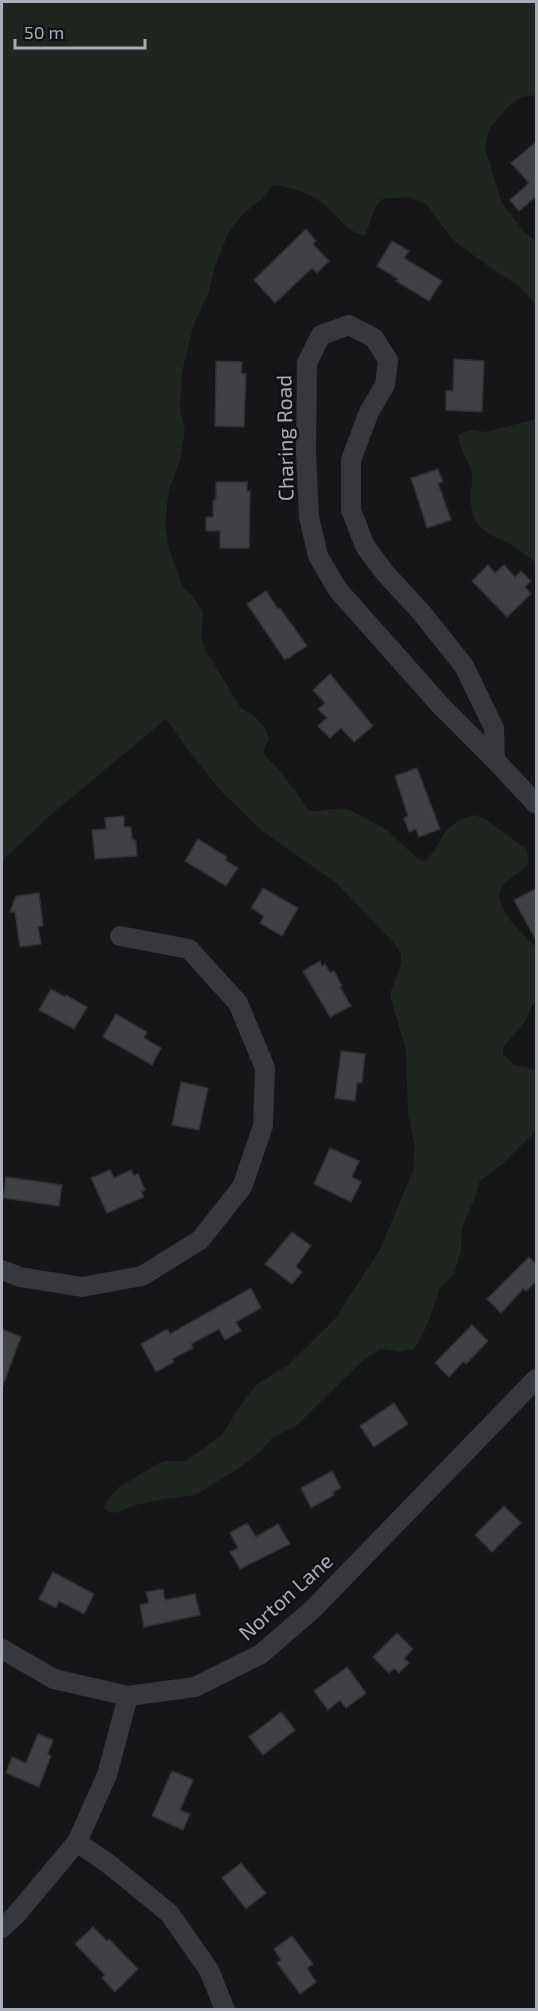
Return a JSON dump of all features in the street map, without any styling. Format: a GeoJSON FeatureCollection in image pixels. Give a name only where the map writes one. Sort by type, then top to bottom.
{"type":"FeatureCollection","features":[{"type":"Feature","properties":{"kind":"street","name":"Charing Road"},"geometry":{"type":"LineString","coordinates":[[495,760],[494,728],[464,666],[422,612],[385,573],[365,546],[351,510],[351,460],[369,412],[385,386],[387,360],[374,338],[349,325],[321,335],[307,363],[306,452],[309,517],[318,556],[338,590],[442,707],[537,804]]}},
{"type":"Feature","properties":{"kind":"street"},"geometry":{"type":"LineString","coordinates":[[2,1270],[20,1277],[82,1287],[142,1276],[200,1240],[242,1187],[263,1126],[265,1068],[238,1003],[189,949],[120,936]]}},
{"type":"Feature","properties":{"kind":"street","name":"Norton Lane"},"geometry":{"type":"LineString","coordinates":[[2,1649],[54,1679],[128,1695],[195,1687],[261,1654],[313,1609],[537,1379]]}},
{"type":"Feature","properties":{"kind":"street"},"geometry":{"type":"LineString","coordinates":[[2,1928],[15,1916],[77,1842],[107,1775],[128,1695]]}},
{"type":"Feature","properties":{"kind":"street"},"geometry":{"type":"LineString","coordinates":[[77,1842],[111,1865],[169,1913],[209,1970],[225,2010]]}},
{"type":"Feature","properties":{"kind":"shaded area"},"geometry":{"type":"Polygon","coordinates":[[[2,2],[536,2],[536,95],[522,97],[512,103],[490,127],[485,147],[501,201],[524,232],[536,242],[536,305],[519,286],[454,241],[426,204],[408,197],[383,199],[374,210],[365,235],[354,232],[315,198],[274,185],[262,199],[243,214],[228,234],[215,266],[209,292],[193,326],[182,373],[180,408],[185,430],[180,460],[169,490],[165,523],[169,549],[183,587],[192,595],[202,610],[201,636],[205,649],[240,707],[264,727],[269,739],[264,755],[281,772],[309,810],[340,808],[352,811],[387,830],[418,859],[424,861],[433,853],[445,832],[452,825],[475,815],[485,819],[524,847],[528,854],[527,865],[503,885],[500,901],[509,919],[536,947],[536,1003],[532,1006],[525,1022],[503,1047],[503,1053],[512,1064],[536,1070],[536,1131],[503,1164],[479,1182],[462,1227],[461,1250],[454,1274],[440,1288],[428,1323],[413,1349],[400,1352],[381,1349],[365,1359],[296,1426],[272,1438],[264,1448],[241,1467],[195,1495],[164,1499],[115,1513],[108,1512],[104,1507],[119,1487],[159,1463],[185,1461],[221,1436],[256,1385],[289,1364],[335,1319],[380,1249],[413,1171],[414,1157],[414,1143],[408,1114],[406,1049],[391,1000],[391,991],[400,968],[401,954],[394,943],[336,883],[261,830],[221,791],[166,719],[47,818],[2,861],[2,2]]]}},
{"type":"Feature","properties":{"kind":"shaded area"},"geometry":{"type":"Polygon","coordinates":[[[536,419],[536,563],[513,546],[486,532],[476,522],[471,506],[471,469],[461,447],[459,434],[471,430],[486,432],[536,419]]]}},
{"type":"Feature","properties":{"kind":"building"},"geometry":{"type":"Polygon","coordinates":[[[537,141],[537,196],[519,211],[510,200],[529,183],[511,163],[537,141]]]}},
{"type":"Feature","properties":{"kind":"building"},"geometry":{"type":"Polygon","coordinates":[[[306,229],[316,241],[313,244],[329,261],[317,273],[312,268],[275,303],[254,280],[306,229]]]}},
{"type":"Feature","properties":{"kind":"building"},"geometry":{"type":"Polygon","coordinates":[[[392,241],[409,251],[404,258],[442,281],[429,301],[396,281],[398,279],[377,266],[392,241]]]}},
{"type":"Feature","properties":{"kind":"building"},"geometry":{"type":"Polygon","coordinates":[[[454,359],[484,361],[482,412],[446,410],[446,391],[453,391],[454,359]]]}},
{"type":"Feature","properties":{"kind":"building"},"geometry":{"type":"Polygon","coordinates":[[[216,361],[242,362],[241,373],[246,374],[244,427],[215,426],[216,361]]]}},
{"type":"Feature","properties":{"kind":"building"},"geometry":{"type":"Polygon","coordinates":[[[438,469],[443,482],[438,483],[451,520],[427,528],[411,478],[438,469]]]}},
{"type":"Feature","properties":{"kind":"building"},"geometry":{"type":"Polygon","coordinates":[[[216,482],[247,482],[247,491],[250,491],[249,548],[220,548],[220,531],[206,531],[206,517],[213,517],[216,482]]]}},
{"type":"Feature","properties":{"kind":"building"},"geometry":{"type":"Polygon","coordinates":[[[488,565],[495,573],[504,565],[515,577],[521,571],[531,581],[525,587],[531,594],[507,617],[472,581],[488,565]]]}},
{"type":"Feature","properties":{"kind":"building"},"geometry":{"type":"Polygon","coordinates":[[[266,591],[307,646],[285,660],[247,604],[266,591]]]}},
{"type":"Feature","properties":{"kind":"building"},"geometry":{"type":"Polygon","coordinates":[[[330,674],[373,726],[354,742],[341,728],[330,738],[318,726],[327,718],[318,709],[325,703],[313,690],[330,674]]]}},
{"type":"Feature","properties":{"kind":"building"},"geometry":{"type":"Polygon","coordinates":[[[417,768],[440,829],[419,837],[416,829],[409,832],[404,818],[408,816],[395,776],[417,768]]]}},
{"type":"Feature","properties":{"kind":"building"},"geometry":{"type":"Polygon","coordinates":[[[124,816],[124,827],[131,827],[132,839],[136,841],[137,856],[95,859],[92,830],[106,829],[105,818],[124,816]]]}},
{"type":"Feature","properties":{"kind":"building"},"geometry":{"type":"Polygon","coordinates":[[[198,839],[227,857],[225,860],[238,868],[226,886],[185,861],[198,839]]]}},
{"type":"Feature","properties":{"kind":"building"},"geometry":{"type":"Polygon","coordinates":[[[263,888],[298,908],[282,936],[260,923],[264,916],[251,908],[263,888]]]}},
{"type":"Feature","properties":{"kind":"building"},"geometry":{"type":"Polygon","coordinates":[[[537,888],[537,942],[514,900],[537,888]]]}},
{"type":"Feature","properties":{"kind":"building"},"geometry":{"type":"Polygon","coordinates":[[[39,893],[43,926],[38,927],[41,944],[20,947],[15,912],[10,912],[16,896],[39,893]]]}},
{"type":"Feature","properties":{"kind":"building"},"geometry":{"type":"Polygon","coordinates":[[[320,961],[322,966],[325,964],[330,973],[334,971],[351,1006],[330,1017],[303,971],[320,961]]]}},
{"type":"Feature","properties":{"kind":"building"},"geometry":{"type":"Polygon","coordinates":[[[51,989],[87,1007],[74,1029],[39,1010],[51,989]]]}},
{"type":"Feature","properties":{"kind":"building"},"geometry":{"type":"Polygon","coordinates":[[[116,1014],[147,1032],[144,1038],[161,1048],[152,1065],[103,1037],[116,1014]]]}},
{"type":"Feature","properties":{"kind":"building"},"geometry":{"type":"Polygon","coordinates":[[[341,1051],[365,1054],[362,1083],[357,1083],[355,1101],[335,1098],[341,1051]]]}},
{"type":"Feature","properties":{"kind":"building"},"geometry":{"type":"Polygon","coordinates":[[[181,1082],[208,1088],[199,1130],[172,1125],[181,1082]]]}},
{"type":"Feature","properties":{"kind":"building"},"geometry":{"type":"Polygon","coordinates":[[[330,1148],[359,1161],[352,1177],[361,1182],[351,1202],[314,1184],[330,1148]]]}},
{"type":"Feature","properties":{"kind":"building"},"geometry":{"type":"Polygon","coordinates":[[[110,1170],[114,1178],[131,1170],[134,1176],[138,1174],[145,1190],[141,1192],[144,1197],[107,1213],[91,1178],[110,1170]]]}},
{"type":"Feature","properties":{"kind":"building"},"geometry":{"type":"Polygon","coordinates":[[[6,1177],[62,1185],[59,1206],[3,1198],[6,1177]]]}},
{"type":"Feature","properties":{"kind":"building"},"geometry":{"type":"Polygon","coordinates":[[[292,1232],[311,1246],[296,1266],[302,1272],[292,1284],[265,1264],[292,1232]]]}},
{"type":"Feature","properties":{"kind":"building"},"geometry":{"type":"Polygon","coordinates":[[[529,1257],[537,1265],[537,1280],[526,1291],[523,1289],[501,1313],[487,1299],[529,1257]]]}},
{"type":"Feature","properties":{"kind":"building"},"geometry":{"type":"Polygon","coordinates":[[[251,1288],[261,1308],[236,1322],[241,1331],[225,1340],[219,1329],[191,1344],[193,1348],[172,1359],[174,1362],[156,1372],[141,1344],[167,1329],[170,1334],[251,1288]]]}},
{"type":"Feature","properties":{"kind":"building"},"geometry":{"type":"Polygon","coordinates":[[[472,1325],[488,1341],[466,1364],[463,1362],[449,1377],[435,1363],[472,1325]]]}},
{"type":"Feature","properties":{"kind":"building"},"geometry":{"type":"Polygon","coordinates":[[[2,1329],[21,1337],[3,1385],[2,1385],[2,1329]]]}},
{"type":"Feature","properties":{"kind":"building"},"geometry":{"type":"Polygon","coordinates":[[[394,1403],[408,1424],[374,1447],[360,1426],[394,1403]]]}},
{"type":"Feature","properties":{"kind":"building"},"geometry":{"type":"Polygon","coordinates":[[[332,1471],[341,1488],[333,1492],[334,1495],[311,1508],[301,1488],[332,1471]]]}},
{"type":"Feature","properties":{"kind":"building"},"geometry":{"type":"Polygon","coordinates":[[[504,1506],[521,1523],[492,1552],[475,1535],[504,1506]]]}},
{"type":"Feature","properties":{"kind":"building"},"geometry":{"type":"Polygon","coordinates":[[[247,1523],[256,1537],[278,1524],[290,1544],[240,1569],[230,1552],[238,1548],[230,1533],[247,1523]]]}},
{"type":"Feature","properties":{"kind":"building"},"geometry":{"type":"Polygon","coordinates":[[[53,1572],[94,1594],[84,1614],[59,1601],[56,1608],[39,1599],[53,1572]]]}},
{"type":"Feature","properties":{"kind":"building"},"geometry":{"type":"Polygon","coordinates":[[[163,1589],[165,1600],[195,1594],[200,1615],[144,1627],[140,1605],[149,1603],[146,1592],[163,1589]]]}},
{"type":"Feature","properties":{"kind":"building"},"geometry":{"type":"Polygon","coordinates":[[[397,1633],[413,1649],[404,1658],[409,1663],[399,1673],[394,1668],[389,1673],[373,1657],[397,1633]]]}},
{"type":"Feature","properties":{"kind":"building"},"geometry":{"type":"Polygon","coordinates":[[[347,1667],[366,1693],[346,1708],[340,1700],[328,1710],[314,1691],[347,1667]]]}},
{"type":"Feature","properties":{"kind":"building"},"geometry":{"type":"Polygon","coordinates":[[[281,1712],[295,1730],[263,1755],[249,1737],[281,1712]]]}},
{"type":"Feature","properties":{"kind":"building"},"geometry":{"type":"Polygon","coordinates":[[[38,1734],[53,1740],[48,1754],[51,1756],[39,1787],[6,1773],[12,1757],[26,1763],[38,1734]]]}},
{"type":"Feature","properties":{"kind":"building"},"geometry":{"type":"Polygon","coordinates":[[[172,1771],[193,1780],[180,1810],[190,1814],[183,1830],[152,1816],[172,1771]]]}},
{"type":"Feature","properties":{"kind":"building"},"geometry":{"type":"Polygon","coordinates":[[[241,1863],[266,1893],[246,1909],[222,1878],[241,1863]]]}},
{"type":"Feature","properties":{"kind":"building"},"geometry":{"type":"Polygon","coordinates":[[[93,1927],[107,1941],[109,1939],[138,1969],[115,1992],[102,1978],[105,1975],[75,1944],[93,1927]]]}},
{"type":"Feature","properties":{"kind":"building"},"geometry":{"type":"Polygon","coordinates":[[[292,1936],[313,1964],[307,1968],[316,1982],[300,1994],[277,1963],[281,1960],[274,1949],[292,1936]]]}}]}
